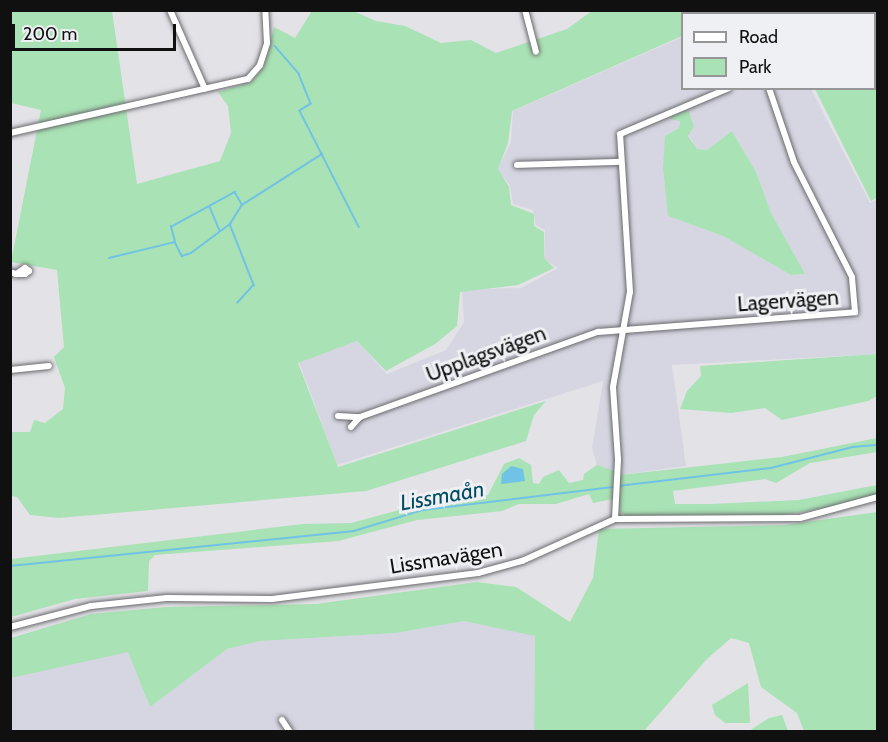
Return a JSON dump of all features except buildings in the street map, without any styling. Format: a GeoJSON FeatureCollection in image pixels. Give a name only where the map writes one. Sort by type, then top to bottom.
{"type":"FeatureCollection","features":[{"type":"Feature","properties":{"kind":"street"},"geometry":{"type":"LineString","coordinates":[[170,10],[205,89]]}},
{"type":"Feature","properties":{"kind":"street"},"geometry":{"type":"LineString","coordinates":[[10,133],[205,89],[237,84],[249,79],[260,65],[267,43],[265,10]]}},
{"type":"Feature","properties":{"kind":"street"},"geometry":{"type":"LineString","coordinates":[[525,10],[536,52]]}},
{"type":"Feature","properties":{"kind":"street"},"geometry":{"type":"LineString","coordinates":[[615,519],[613,387],[630,292],[620,134],[724,90]]}},
{"type":"Feature","properties":{"kind":"street","name":"Lagervägen"},"geometry":{"type":"LineString","coordinates":[[625,328],[855,312],[852,277],[794,162],[770,90]]}},
{"type":"Feature","properties":{"kind":"street"},"geometry":{"type":"LineString","coordinates":[[517,165],[620,162]]}},
{"type":"Feature","properties":{"kind":"street","name":"Upplagsvägen"},"geometry":{"type":"LineString","coordinates":[[360,417],[598,332],[625,328]]}},
{"type":"Feature","properties":{"kind":"street"},"geometry":{"type":"LineString","coordinates":[[10,370],[50,366]]}},
{"type":"Feature","properties":{"kind":"street"},"geometry":{"type":"LineString","coordinates":[[338,416],[360,417]]}},
{"type":"Feature","properties":{"kind":"street"},"geometry":{"type":"LineString","coordinates":[[351,427],[360,417]]}},
{"type":"Feature","properties":{"kind":"street","name":"Lissmavägen"},"geometry":{"type":"LineString","coordinates":[[10,627],[92,606],[167,598],[272,598],[478,573],[522,561],[583,530],[615,519],[800,518],[878,497]]}},
{"type":"Feature","properties":{"kind":"street"},"geometry":{"type":"LineString","coordinates":[[282,720],[290,732]]}},
{"type":"Feature","properties":{"kind":"shaded area"},"geometry":{"type":"Polygon","coordinates":[[[681,37],[681,90],[812,90],[870,203],[877,200],[877,354],[672,365],[686,466],[620,475],[597,465],[592,448],[603,381],[337,465],[299,362],[357,341],[387,374],[446,350],[464,322],[462,290],[521,288],[558,268],[544,259],[545,230],[536,225],[533,210],[513,204],[510,185],[497,170],[511,142],[513,111],[681,37]],[[680,120],[679,128],[665,136],[668,216],[723,236],[791,275],[804,274],[771,213],[756,172],[732,131],[707,150],[697,149],[680,120]]]}},
{"type":"Feature","properties":{"kind":"shaded area"},"geometry":{"type":"Polygon","coordinates":[[[464,621],[535,635],[534,731],[11,731],[10,678],[128,651],[150,707],[227,649],[260,641],[396,633],[464,621]]]}},
{"type":"Feature","properties":{"kind":"green space"},"geometry":{"type":"Polygon","coordinates":[[[11,11],[112,11],[137,184],[220,161],[231,133],[228,106],[218,92],[251,82],[264,67],[274,27],[295,38],[312,11],[353,11],[376,21],[405,26],[441,43],[471,40],[496,53],[567,29],[592,11],[766,11],[681,12],[681,36],[512,111],[508,143],[498,169],[509,187],[511,205],[534,214],[534,226],[544,232],[544,258],[554,268],[518,285],[460,292],[457,326],[435,344],[386,371],[357,341],[298,363],[338,467],[546,401],[534,415],[526,441],[366,491],[59,518],[30,515],[17,497],[11,496],[11,432],[30,432],[34,420],[45,423],[63,409],[65,388],[54,357],[64,347],[57,270],[11,262],[41,110],[11,103],[11,11]]]}},
{"type":"Feature","properties":{"kind":"green space"},"geometry":{"type":"Polygon","coordinates":[[[783,11],[877,11],[878,197],[871,201],[816,90],[876,90],[876,12],[783,11]]]}},
{"type":"Feature","properties":{"kind":"green space"},"geometry":{"type":"Polygon","coordinates":[[[688,110],[694,126],[688,136],[697,149],[707,150],[732,131],[756,172],[771,213],[805,274],[791,275],[723,236],[668,216],[663,167],[665,136],[679,128],[680,121],[670,119],[670,115],[688,110]]]}},
{"type":"Feature","properties":{"kind":"green space"},"geometry":{"type":"Polygon","coordinates":[[[877,354],[877,396],[868,401],[782,420],[765,408],[731,413],[680,409],[687,391],[701,376],[700,366],[877,354]]]}},
{"type":"Feature","properties":{"kind":"green space"},"geometry":{"type":"Polygon","coordinates":[[[877,438],[877,452],[810,463],[776,483],[765,479],[673,491],[675,504],[711,504],[799,500],[877,485],[877,494],[838,506],[783,515],[626,516],[618,510],[620,475],[782,457],[877,438]]]}},
{"type":"Feature","properties":{"kind":"green space"},"geometry":{"type":"Polygon","coordinates":[[[519,458],[531,465],[533,483],[539,484],[543,477],[559,470],[569,483],[583,480],[584,474],[597,465],[614,471],[613,499],[593,503],[589,494],[556,504],[519,504],[502,511],[417,520],[338,541],[155,555],[149,561],[148,591],[75,599],[11,617],[11,559],[303,524],[351,523],[399,510],[488,495],[504,464],[519,458]]]}},
{"type":"Feature","properties":{"kind":"green space"},"geometry":{"type":"Polygon","coordinates":[[[877,512],[877,731],[804,731],[797,713],[761,687],[749,643],[731,638],[707,659],[644,731],[534,731],[535,636],[464,621],[396,633],[260,641],[227,649],[150,707],[128,652],[11,678],[11,638],[91,614],[166,607],[316,604],[477,582],[516,587],[570,622],[593,578],[599,529],[785,525],[877,512]]]}},
{"type":"Feature","properties":{"kind":"green space"},"geometry":{"type":"Polygon","coordinates":[[[748,683],[750,723],[725,723],[715,715],[712,705],[748,683]]]}},
{"type":"Feature","properties":{"kind":"green space"},"geometry":{"type":"Polygon","coordinates":[[[782,715],[788,731],[749,731],[769,718],[782,715]]]}},
{"type":"Feature","properties":{"kind":"water"},"geometry":{"type":"Polygon","coordinates":[[[511,466],[523,469],[525,481],[501,484],[502,474],[511,466]]]}},
{"type":"Feature","properties":{"kind":"waterway"},"geometry":{"type":"LineString","coordinates":[[275,46],[299,74],[311,104],[300,111],[359,227]]}},
{"type":"Feature","properties":{"kind":"waterway"},"geometry":{"type":"LineString","coordinates":[[175,242],[182,256],[191,253],[230,224],[242,205],[322,154]]}},
{"type":"Feature","properties":{"kind":"waterway"},"geometry":{"type":"LineString","coordinates":[[109,258],[175,242],[171,227],[235,192],[242,204]]}},
{"type":"Feature","properties":{"kind":"waterway"},"geometry":{"type":"LineString","coordinates":[[210,207],[220,230]]}},
{"type":"Feature","properties":{"kind":"waterway"},"geometry":{"type":"LineString","coordinates":[[230,224],[254,285],[238,303]]}},
{"type":"Feature","properties":{"kind":"waterway","name":"Lissmaån"},"geometry":{"type":"LineString","coordinates":[[618,486],[771,468],[853,447],[878,445]]}},
{"type":"Feature","properties":{"kind":"waterway","name":"Lissmaån"},"geometry":{"type":"LineString","coordinates":[[10,566],[354,531],[423,510],[613,487]]}}]}
